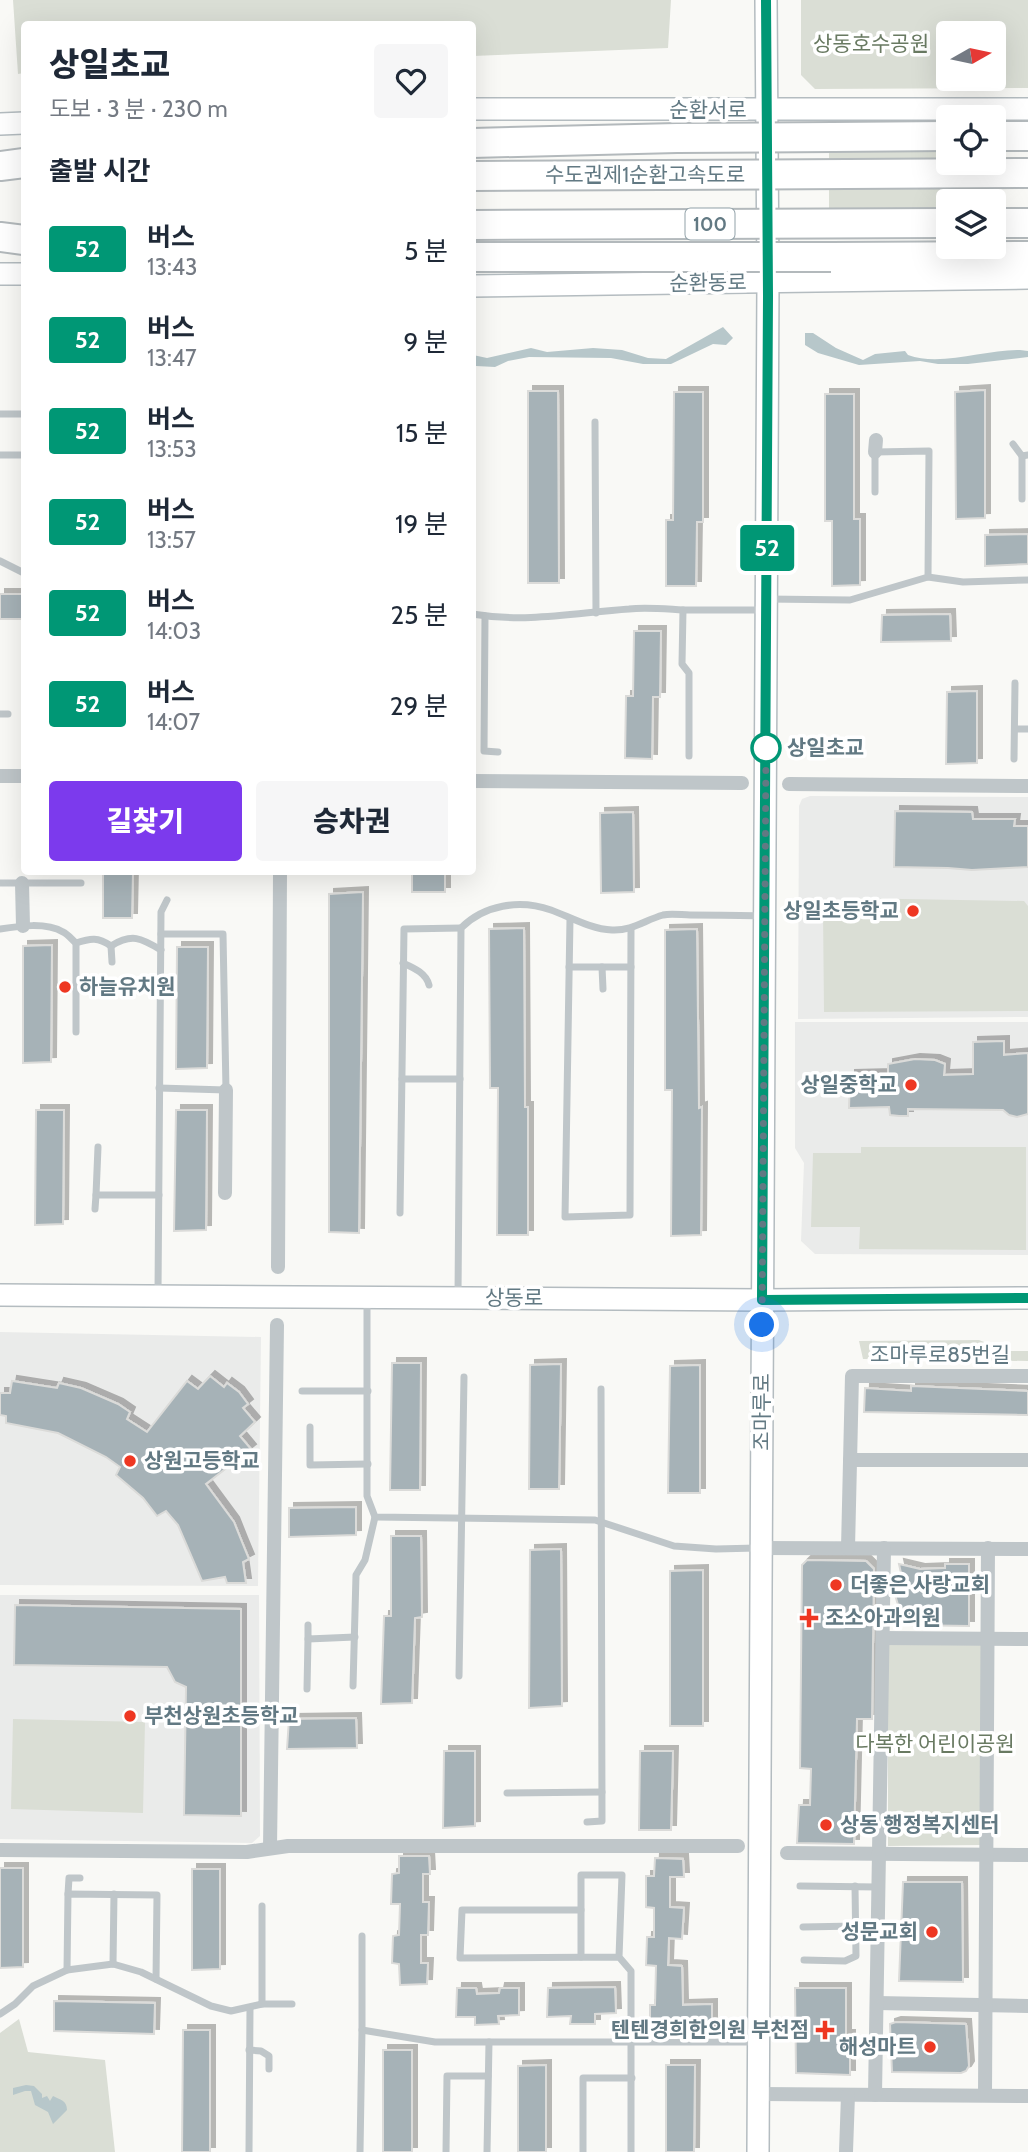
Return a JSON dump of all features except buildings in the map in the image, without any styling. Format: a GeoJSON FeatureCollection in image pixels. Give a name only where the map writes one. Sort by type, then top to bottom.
{"type":"FeatureCollection","features":[{"type":"Feature","properties":{"kind":"highway"},"geometry":{"type":"LineString","coordinates":[[476,143],[936,136]]}},
{"type":"Feature","properties":{"kind":"highway"},"geometry":{"type":"LineString","coordinates":[[1006,136],[1028,136]]}},
{"type":"Feature","properties":{"kind":"highway"},"geometry":{"type":"LineString","coordinates":[[0,166],[21,163]]}},
{"type":"Feature","properties":{"kind":"highway","name":"수도권제1순환고속도로"},"geometry":{"type":"LineString","coordinates":[[476,176],[1028,173]]}},
{"type":"Feature","properties":{"kind":"highway"},"geometry":{"type":"LineString","coordinates":[[0,178],[21,178]]}},
{"type":"Feature","properties":{"kind":"highway","name":"100"},"geometry":{"type":"LineString","coordinates":[[476,225],[936,223]]}},
{"type":"Feature","properties":{"kind":"highway"},"geometry":{"type":"LineString","coordinates":[[1006,223],[1028,223]]}},
{"type":"Feature","properties":{"kind":"highway"},"geometry":{"type":"LineString","coordinates":[[0,228],[21,227]]}},
{"type":"Feature","properties":{"kind":"highway"},"geometry":{"type":"LineString","coordinates":[[0,237],[21,240]]}},
{"type":"Feature","properties":{"kind":"highway"},"geometry":{"type":"LineString","coordinates":[[476,257],[1028,256]]}},
{"type":"Feature","properties":{"kind":"street","name":"조마루로"},"geometry":{"type":"LineString","coordinates":[[758,2152],[768,282],[766,0]]}},
{"type":"Feature","properties":{"kind":"street","name":"순환서로"},"geometry":{"type":"LineString","coordinates":[[476,109],[1028,109]]}},
{"type":"Feature","properties":{"kind":"street"},"geometry":{"type":"LineString","coordinates":[[0,124],[21,123]]}},
{"type":"Feature","properties":{"kind":"street"},"geometry":{"type":"LineString","coordinates":[[0,274],[21,274]]}},
{"type":"Feature","properties":{"kind":"street","name":"순환동로"},"geometry":{"type":"LineString","coordinates":[[476,286],[1028,278]]}},
{"type":"Feature","properties":{"kind":"street"},"geometry":{"type":"LineString","coordinates":[[0,776],[21,776]]}},
{"type":"Feature","properties":{"kind":"street"},"geometry":{"type":"LineString","coordinates":[[476,781],[742,783]]}},
{"type":"Feature","properties":{"kind":"street"},"geometry":{"type":"LineString","coordinates":[[789,784],[1028,786]]}},
{"type":"Feature","properties":{"kind":"street"},"geometry":{"type":"LineString","coordinates":[[278,1267],[280,875]]}},
{"type":"Feature","properties":{"kind":"street"},"geometry":{"type":"LineString","coordinates":[[22,883],[23,926]]}},
{"type":"Feature","properties":{"kind":"street"},"geometry":{"type":"LineString","coordinates":[[225,1193],[226,1090]]}},
{"type":"Feature","properties":{"kind":"street","name":"상동로"},"geometry":{"type":"LineString","coordinates":[[0,1295],[762,1300],[1028,1298]]}},
{"type":"Feature","properties":{"kind":"street"},"geometry":{"type":"LineString","coordinates":[[270,1848],[277,1325]]}},
{"type":"Feature","properties":{"kind":"street","name":"조마루로85번길"},"geometry":{"type":"LineString","coordinates":[[848,1548],[852,1376],[1028,1376]]}},
{"type":"Feature","properties":{"kind":"street"},"geometry":{"type":"LineString","coordinates":[[850,1460],[1028,1461]]}},
{"type":"Feature","properties":{"kind":"street"},"geometry":{"type":"LineString","coordinates":[[762,1548],[1028,1549]]}},
{"type":"Feature","properties":{"kind":"street"},"geometry":{"type":"LineString","coordinates":[[875,2095],[884,1548]]}},
{"type":"Feature","properties":{"kind":"street"},"geometry":{"type":"LineString","coordinates":[[985,2095],[988,1549]]}},
{"type":"Feature","properties":{"kind":"street"},"geometry":{"type":"LineString","coordinates":[[883,1639],[1028,1639]]}},
{"type":"Feature","properties":{"kind":"street"},"geometry":{"type":"LineString","coordinates":[[0,1850],[247,1852],[288,1846],[738,1846]]}},
{"type":"Feature","properties":{"kind":"street"},"geometry":{"type":"LineString","coordinates":[[787,1853],[1028,1855]]}},
{"type":"Feature","properties":{"kind":"street"},"geometry":{"type":"LineString","coordinates":[[877,2003],[1028,2006]]}},
{"type":"Feature","properties":{"kind":"street"},"geometry":{"type":"LineString","coordinates":[[759,2094],[1028,2095]]}},
{"type":"Feature","properties":{"kind":"street"},"geometry":{"type":"LineString","coordinates":[[846,2152],[848,2095]]}},
{"type":"Feature","properties":{"kind":"lane"},"geometry":{"type":"LineString","coordinates":[[0,414],[21,414]]}},
{"type":"Feature","properties":{"kind":"lane"},"geometry":{"type":"LineString","coordinates":[[595,422],[596,613]]}},
{"type":"Feature","properties":{"kind":"lane"},"geometry":{"type":"LineString","coordinates":[[1013,444],[1025,455],[1021,499]]}},
{"type":"Feature","properties":{"kind":"lane"},"geometry":{"type":"LineString","coordinates":[[875,492],[875,446],[929,451],[928,577]]}},
{"type":"Feature","properties":{"kind":"lane"},"geometry":{"type":"LineString","coordinates":[[0,455],[21,455]]}},
{"type":"Feature","properties":{"kind":"lane"},"geometry":{"type":"LineString","coordinates":[[0,561],[21,572]]}},
{"type":"Feature","properties":{"kind":"lane"},"geometry":{"type":"LineString","coordinates":[[476,615],[512,619],[630,609],[683,610],[850,600],[928,577],[962,582],[1028,580]]}},
{"type":"Feature","properties":{"kind":"lane"},"geometry":{"type":"LineString","coordinates":[[683,610],[682,664],[689,673],[689,757]]}},
{"type":"Feature","properties":{"kind":"lane"},"geometry":{"type":"LineString","coordinates":[[485,616],[484,751],[498,752]]}},
{"type":"Feature","properties":{"kind":"lane"},"geometry":{"type":"LineString","coordinates":[[1014,759],[1015,683]]}},
{"type":"Feature","properties":{"kind":"lane"},"geometry":{"type":"LineString","coordinates":[[1015,729],[1028,729]]}},
{"type":"Feature","properties":{"kind":"lane"},"geometry":{"type":"LineString","coordinates":[[0,883],[81,883]]}},
{"type":"Feature","properties":{"kind":"lane"},"geometry":{"type":"LineString","coordinates":[[158,1296],[161,912],[167,900]]}},
{"type":"Feature","properties":{"kind":"lane"},"geometry":{"type":"LineString","coordinates":[[400,1213],[404,929],[461,928],[471,918],[493,908],[512,905],[531,905],[610,930],[631,929],[665,914],[765,916]]}},
{"type":"Feature","properties":{"kind":"lane"},"geometry":{"type":"LineString","coordinates":[[570,919],[565,1217],[630,1215],[631,929]]}},
{"type":"Feature","properties":{"kind":"lane"},"geometry":{"type":"LineString","coordinates":[[0,929],[44,927],[64,932],[76,943],[76,1032]]}},
{"type":"Feature","properties":{"kind":"lane"},"geometry":{"type":"LineString","coordinates":[[458,1298],[461,928]]}},
{"type":"Feature","properties":{"kind":"lane"},"geometry":{"type":"LineString","coordinates":[[159,1088],[226,1090],[223,934],[161,934]]}},
{"type":"Feature","properties":{"kind":"lane"},"geometry":{"type":"LineString","coordinates":[[111,946],[122,939],[132,937],[144,939],[161,950]]}},
{"type":"Feature","properties":{"kind":"lane"},"geometry":{"type":"LineString","coordinates":[[76,943],[89,938],[100,938],[111,946]]}},
{"type":"Feature","properties":{"kind":"lane"},"geometry":{"type":"LineString","coordinates":[[111,946],[112,962]]}},
{"type":"Feature","properties":{"kind":"lane"},"geometry":{"type":"LineString","coordinates":[[403,963],[417,970],[427,979],[429,985]]}},
{"type":"Feature","properties":{"kind":"lane"},"geometry":{"type":"LineString","coordinates":[[569,967],[631,967]]}},
{"type":"Feature","properties":{"kind":"lane"},"geometry":{"type":"LineString","coordinates":[[602,967],[603,989]]}},
{"type":"Feature","properties":{"kind":"lane"},"geometry":{"type":"LineString","coordinates":[[402,1079],[460,1079]]}},
{"type":"Feature","properties":{"kind":"lane"},"geometry":{"type":"LineString","coordinates":[[95,1209],[98,1147]]}},
{"type":"Feature","properties":{"kind":"lane"},"geometry":{"type":"LineString","coordinates":[[96,1195],[159,1195]]}},
{"type":"Feature","properties":{"kind":"lane"},"geometry":{"type":"LineString","coordinates":[[354,1686],[356,1575],[365,1560],[375,1517],[368,1496],[367,1297]]}},
{"type":"Feature","properties":{"kind":"lane"},"geometry":{"type":"LineString","coordinates":[[459,1676],[464,1377]]}},
{"type":"Feature","properties":{"kind":"lane"},"geometry":{"type":"LineString","coordinates":[[587,1822],[602,1821],[601,1390]]}},
{"type":"Feature","properties":{"kind":"lane"},"geometry":{"type":"LineString","coordinates":[[302,1391],[368,1391]]}},
{"type":"Feature","properties":{"kind":"lane"},"geometry":{"type":"LineString","coordinates":[[310,1427],[310,1465],[368,1465]]}},
{"type":"Feature","properties":{"kind":"lane"},"geometry":{"type":"LineString","coordinates":[[375,1517],[601,1521],[674,1546],[762,1548]]}},
{"type":"Feature","properties":{"kind":"lane"},"geometry":{"type":"LineString","coordinates":[[307,1689],[308,1625]]}},
{"type":"Feature","properties":{"kind":"lane"},"geometry":{"type":"LineString","coordinates":[[307,1639],[355,1637]]}},
{"type":"Feature","properties":{"kind":"lane"},"geometry":{"type":"LineString","coordinates":[[507,1793],[602,1793]]}},
{"type":"Feature","properties":{"kind":"lane"},"geometry":{"type":"LineString","coordinates":[[581,1957],[582,1875],[622,1875],[620,1957],[631,1971],[631,2152]]}},
{"type":"Feature","properties":{"kind":"lane"},"geometry":{"type":"LineString","coordinates":[[67,1970],[69,1878],[80,1878]]}},
{"type":"Feature","properties":{"kind":"lane"},"geometry":{"type":"LineString","coordinates":[[800,1886],[878,1887]]}},
{"type":"Feature","properties":{"kind":"lane"},"geometry":{"type":"LineString","coordinates":[[804,1960],[845,1961],[856,1956],[855,1886]]}},
{"type":"Feature","properties":{"kind":"lane"},"geometry":{"type":"LineString","coordinates":[[68,1894],[158,1895],[156,1979]]}},
{"type":"Feature","properties":{"kind":"lane"},"geometry":{"type":"LineString","coordinates":[[113,1964],[114,1894]]}},
{"type":"Feature","properties":{"kind":"lane"},"geometry":{"type":"LineString","coordinates":[[262,1906],[262,2004]]}},
{"type":"Feature","properties":{"kind":"lane"},"geometry":{"type":"LineString","coordinates":[[581,1910],[462,1910],[460,1958],[620,1957]]}},
{"type":"Feature","properties":{"kind":"lane"},"geometry":{"type":"LineString","coordinates":[[803,1927],[855,1926]]}},
{"type":"Feature","properties":{"kind":"lane"},"geometry":{"type":"LineString","coordinates":[[360,2152],[362,1936]]}},
{"type":"Feature","properties":{"kind":"lane"},"geometry":{"type":"LineString","coordinates":[[0,2014],[33,1986],[67,1970],[113,1964],[156,1979],[211,2007],[231,2011],[262,2004],[292,2004]]}},
{"type":"Feature","properties":{"kind":"lane"},"geometry":{"type":"LineString","coordinates":[[249,2152],[250,2008]]}},
{"type":"Feature","properties":{"kind":"lane"},"geometry":{"type":"LineString","coordinates":[[362,2030],[435,2042],[759,2042]]}},
{"type":"Feature","properties":{"kind":"lane"},"geometry":{"type":"LineString","coordinates":[[487,2152],[489,2042]]}},
{"type":"Feature","properties":{"kind":"lane"},"geometry":{"type":"LineString","coordinates":[[249,2050],[261,2051],[269,2056],[269,2069]]}},
{"type":"Feature","properties":{"kind":"lane"},"geometry":{"type":"LineString","coordinates":[[446,2152],[447,2076],[488,2076]]}},
{"type":"Feature","properties":{"kind":"lane"},"geometry":{"type":"LineString","coordinates":[[583,2152],[583,2078],[632,2078]]}},
{"type":"Feature","properties":{"kind":"shaded area"},"geometry":{"type":"Polygon","coordinates":[[[723,327],[733,338],[726,345],[713,344],[671,364],[643,364],[611,358],[529,357],[495,367],[476,366],[476,356],[487,358],[531,348],[547,352],[593,348],[622,350],[648,358],[666,359],[723,327]]]}},
{"type":"Feature","properties":{"kind":"shaded area"},"geometry":{"type":"Polygon","coordinates":[[[805,333],[813,333],[836,348],[863,360],[875,354],[905,351],[908,355],[935,359],[1020,350],[1028,351],[1028,357],[968,364],[920,361],[859,365],[818,353],[805,345],[805,333]]]}},
{"type":"Feature","properties":{"kind":"shaded area","name":"상일초등학교"},"geometry":{"type":"Polygon","coordinates":[[[810,796],[1028,797],[1028,1017],[798,1019],[799,806],[802,799],[810,796]]]}},
{"type":"Feature","properties":{"kind":"shaded area","name":"상일중학교"},"geometry":{"type":"Polygon","coordinates":[[[795,1022],[1028,1022],[1028,1255],[815,1254],[801,1241],[804,1163],[795,1148],[795,1022]]]}},
{"type":"Feature","properties":{"kind":"shaded area","name":"상원고등학교"},"geometry":{"type":"Polygon","coordinates":[[[0,1332],[261,1337],[258,1586],[0,1585],[0,1332]]]}},
{"type":"Feature","properties":{"kind":"shaded area","name":"부천상원초등학교"},"geometry":{"type":"Polygon","coordinates":[[[0,1595],[259,1595],[260,1836],[252,1843],[0,1839],[0,1595]]]}},
{"type":"Feature","properties":{"kind":"shaded area"},"geometry":{"type":"Polygon","coordinates":[[[34,2086],[42,2094],[42,2098],[47,2096],[50,2101],[53,2096],[63,2101],[67,2110],[53,2124],[48,2112],[35,2105],[31,2091],[13,2095],[13,2088],[34,2086]]]}},
{"type":"Feature","properties":{"kind":"green space"},"geometry":{"type":"Polygon","coordinates":[[[13,0],[671,0],[668,48],[476,56],[476,21],[21,21],[21,74],[18,74],[13,0]]]}},
{"type":"Feature","properties":{"kind":"green space","name":"상동호수공원"},"geometry":{"type":"Polygon","coordinates":[[[801,0],[1028,0],[1028,88],[1006,88],[1006,21],[936,21],[936,88],[815,89],[801,75],[801,0]]]}},
{"type":"Feature","properties":{"kind":"green space"},"geometry":{"type":"Polygon","coordinates":[[[829,151],[936,151],[936,175],[1000,175],[1000,189],[936,189],[936,210],[829,211],[829,151]]]}},
{"type":"Feature","properties":{"kind":"green space"},"geometry":{"type":"Polygon","coordinates":[[[845,898],[1024,901],[1028,906],[1028,1011],[824,1012],[823,910],[845,909],[845,898]]]}},
{"type":"Feature","properties":{"kind":"green space"},"geometry":{"type":"Polygon","coordinates":[[[861,1147],[1026,1147],[1026,1250],[859,1249],[860,1227],[811,1227],[813,1153],[861,1153],[861,1147]]]}},
{"type":"Feature","properties":{"kind":"green space"},"geometry":{"type":"Polygon","coordinates":[[[979,1340],[1007,1351],[1028,1351],[1028,1361],[863,1359],[859,1341],[979,1340]]]}},
{"type":"Feature","properties":{"kind":"green space","name":"다복한 어린이공원"},"geometry":{"type":"Polygon","coordinates":[[[888,1643],[982,1643],[981,1845],[888,1846],[888,1643]]]}},
{"type":"Feature","properties":{"kind":"green space"},"geometry":{"type":"Polygon","coordinates":[[[13,1719],[145,1722],[143,1813],[11,1809],[13,1719]]]}},
{"type":"Feature","properties":{"kind":"green space"},"geometry":{"type":"Polygon","coordinates":[[[19,2019],[28,2052],[105,2060],[115,2152],[0,2152],[0,2033],[19,2019]]]}},
{"type":"Feature","properties":{"kind":"bus line","name":"52"},"geometry":{"type":"LineString","coordinates":[[766,0],[768,296],[762,1300],[1028,1298]]}},
{"type":"Feature","properties":{"kind":"place","name":"상일초교"},"geometry":{"type":"Point","coordinates":[766,748]}},
{"type":"Feature","properties":{"kind":"place","name":"상일초등학교"},"geometry":{"type":"Point","coordinates":[913,911]}},
{"type":"Feature","properties":{"kind":"place","name":"하늘유치원"},"geometry":{"type":"Point","coordinates":[65,987]}},
{"type":"Feature","properties":{"kind":"place","name":"상일중학교"},"geometry":{"type":"Point","coordinates":[911,1085]}},
{"type":"Feature","properties":{"kind":"place","name":"상원고등학교"},"geometry":{"type":"Point","coordinates":[130,1461]}},
{"type":"Feature","properties":{"kind":"place","name":"더좋은 사랑교회"},"geometry":{"type":"Point","coordinates":[836,1585]}},
{"type":"Feature","properties":{"kind":"place","name":"조소아과의원"},"geometry":{"type":"Point","coordinates":[809,1618]}},
{"type":"Feature","properties":{"kind":"place","name":"부천상원초등학교"},"geometry":{"type":"Point","coordinates":[130,1716]}},
{"type":"Feature","properties":{"kind":"place","name":"상동 행정복지센터"},"geometry":{"type":"Point","coordinates":[826,1825]}},
{"type":"Feature","properties":{"kind":"place","name":"성문교회"},"geometry":{"type":"Point","coordinates":[932,1932]}},
{"type":"Feature","properties":{"kind":"place","name":"텐텐경희한의원 부천점"},"geometry":{"type":"Point","coordinates":[825,2030]}},
{"type":"Feature","properties":{"kind":"place","name":"해성마트"},"geometry":{"type":"Point","coordinates":[930,2047]}},
{"type":"Feature","properties":{"kind":"route"},"geometry":{"type":"LineString","coordinates":[[762,1325],[766,748]]}}]}
